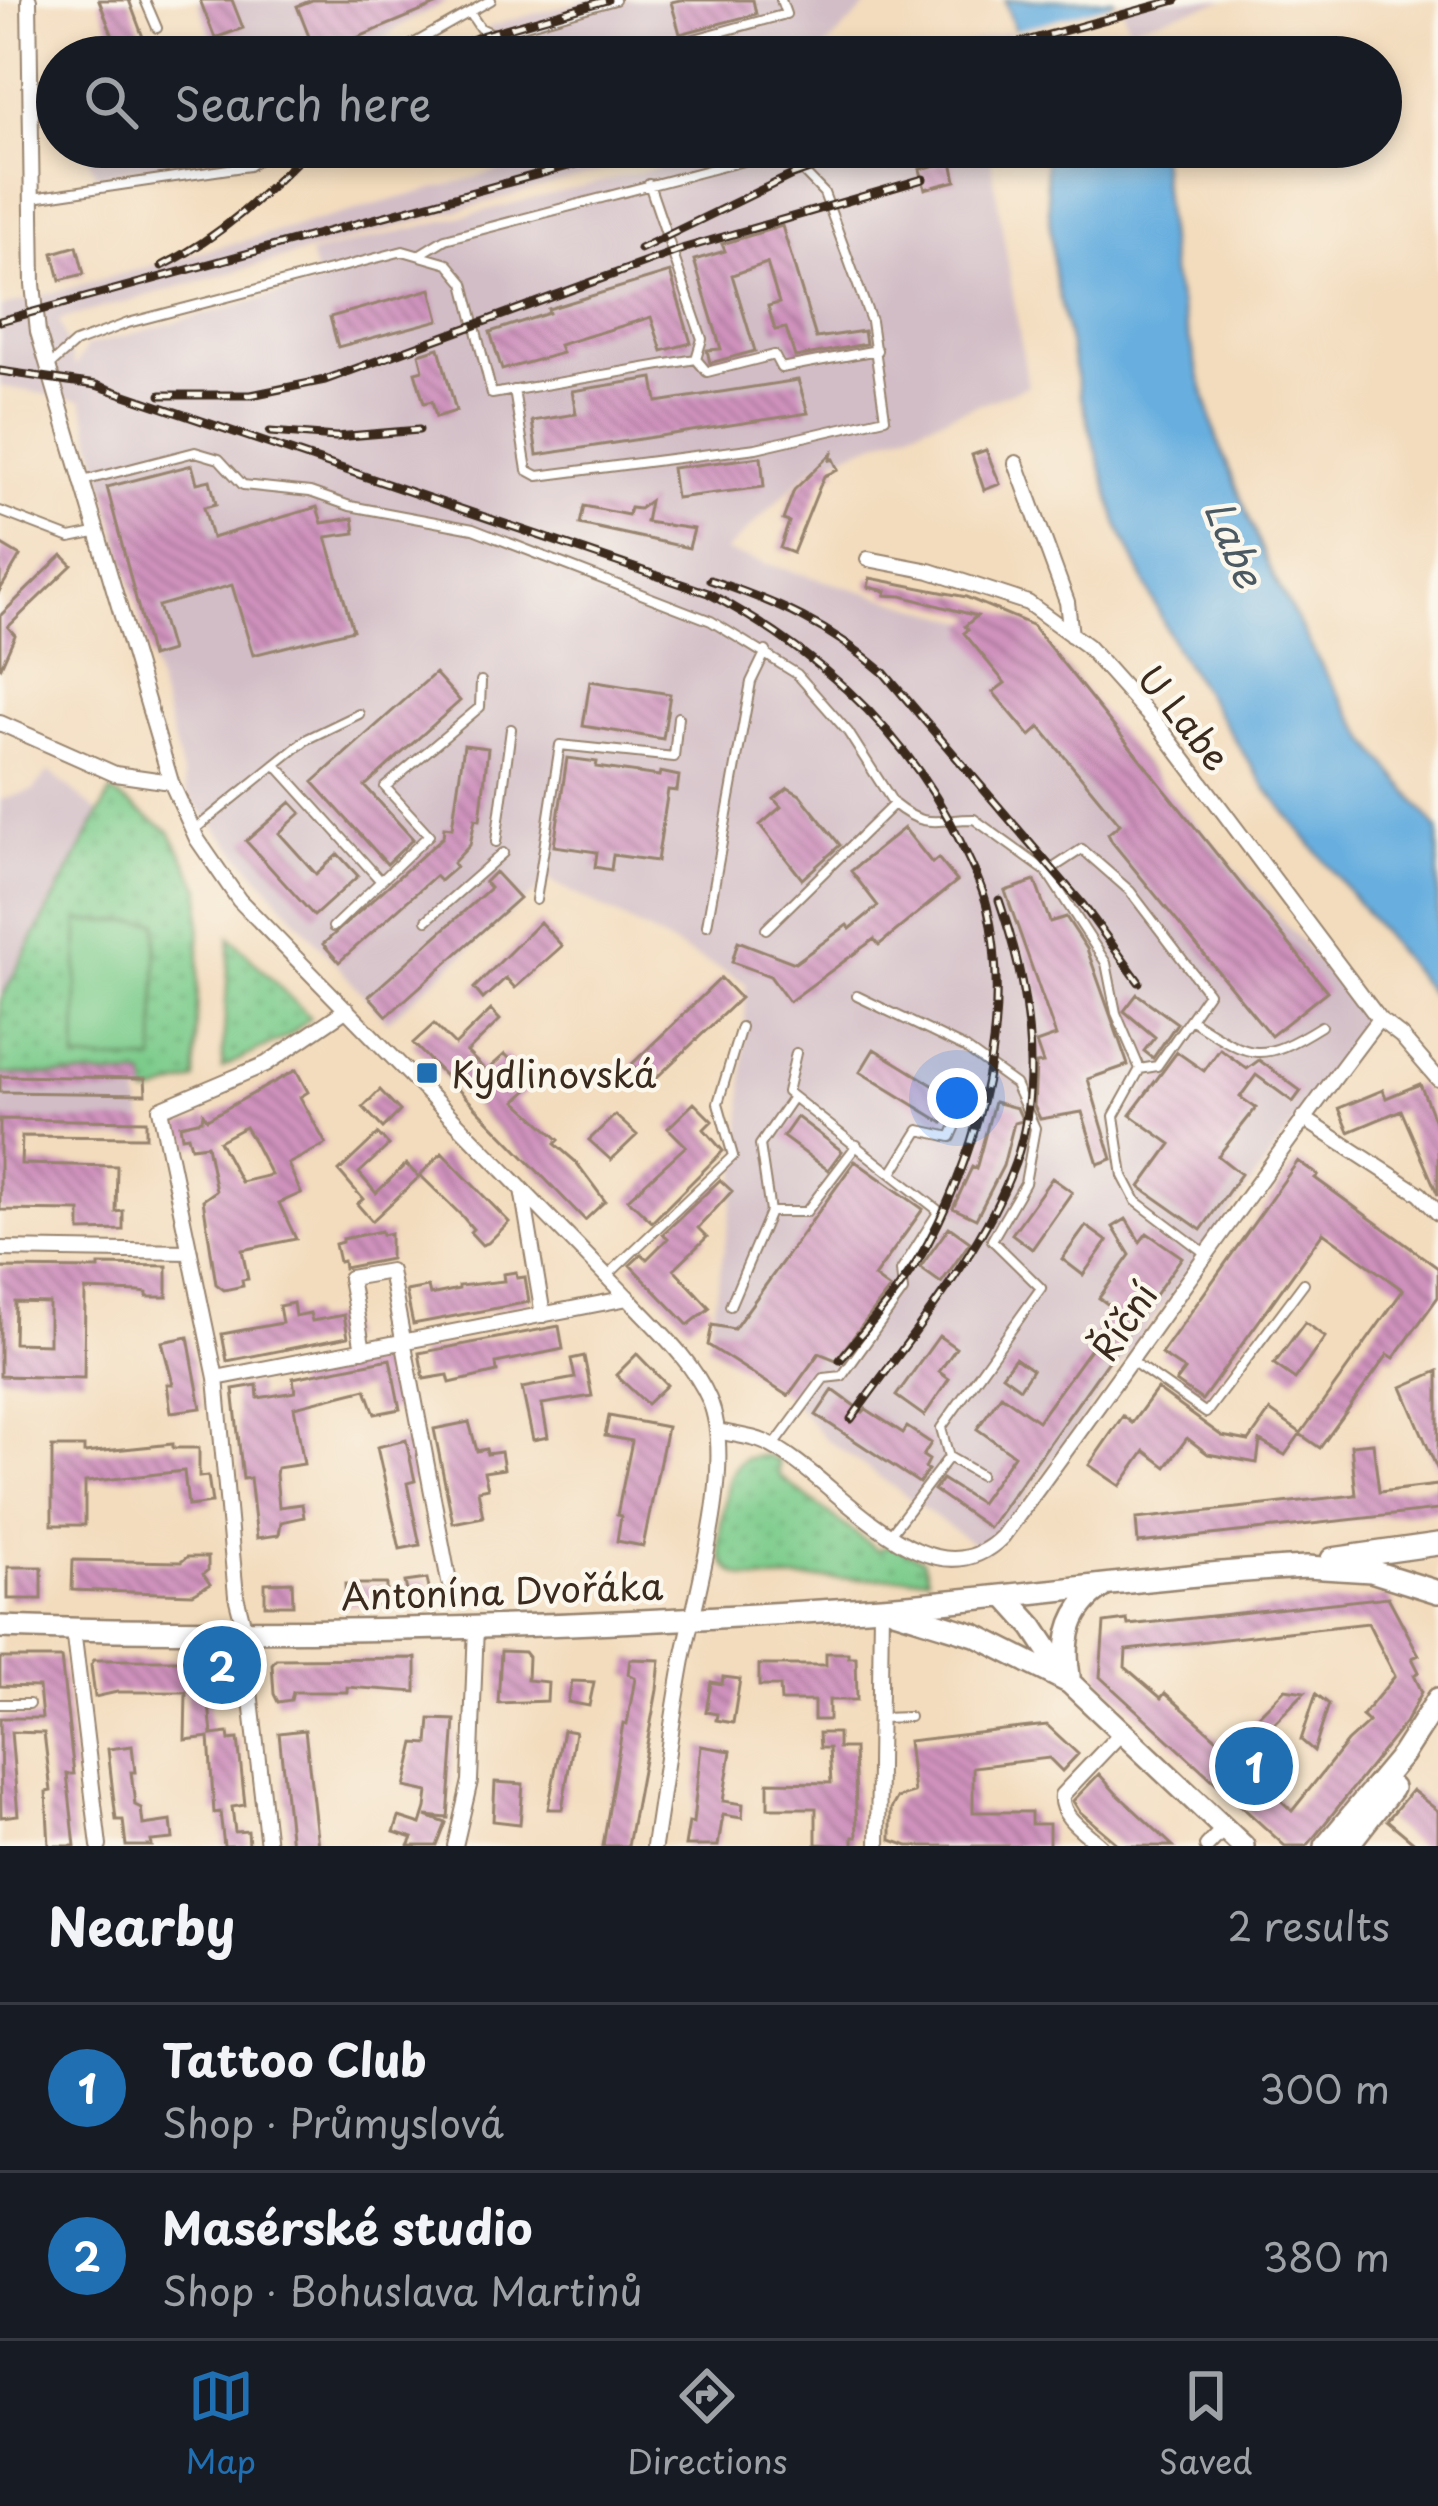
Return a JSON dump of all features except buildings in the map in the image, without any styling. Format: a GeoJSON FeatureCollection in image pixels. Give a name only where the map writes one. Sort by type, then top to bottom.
{"type":"FeatureCollection","features":[{"type":"Feature","properties":{"kind":"main road"},"geometry":{"type":"LineString","coordinates":[[1284,1568],[1438,1544]]}},
{"type":"Feature","properties":{"kind":"main road","name":"Antonína Dvořáka"},"geometry":{"type":"LineString","coordinates":[[0,1627],[244,1631],[693,1617],[1006,1597],[1284,1568]]}},
{"type":"Feature","properties":{"kind":"main road"},"geometry":{"type":"LineString","coordinates":[[1284,1568],[1371,1571],[1438,1592]]}},
{"type":"Feature","properties":{"kind":"main road"},"geometry":{"type":"LineString","coordinates":[[1070,1683],[1067,1634],[1086,1600],[1103,1587]]}},
{"type":"Feature","properties":{"kind":"main road"},"geometry":{"type":"LineString","coordinates":[[1006,1597],[1034,1627],[1070,1683],[1244,1846]]}},
{"type":"Feature","properties":{"kind":"main road"},"geometry":{"type":"LineString","coordinates":[[881,1607],[975,1636],[1070,1683]]}},
{"type":"Feature","properties":{"kind":"main road"},"geometry":{"type":"LineString","coordinates":[[1326,1846],[1413,1741],[1438,1699]]}},
{"type":"Feature","properties":{"kind":"main road"},"geometry":{"type":"LineString","coordinates":[[1347,1846],[1438,1732]]}},
{"type":"Feature","properties":{"kind":"street"},"geometry":{"type":"LineString","coordinates":[[28,0],[34,312],[94,533],[170,782],[193,831],[239,900],[628,1298],[698,1379],[710,1400],[718,1431],[705,1563],[654,1846]]}},
{"type":"Feature","properties":{"kind":"street"},"geometry":{"type":"LineString","coordinates":[[1016,463],[1067,602],[1071,635]]}},
{"type":"Feature","properties":{"kind":"street","name":"U Labe"},"geometry":{"type":"LineString","coordinates":[[868,560],[930,572],[1028,603],[1087,646],[1161,729],[1379,1018],[1438,1079]]}},
{"type":"Feature","properties":{"kind":"street"},"geometry":{"type":"LineString","coordinates":[[0,723],[115,774],[170,782]]}},
{"type":"Feature","properties":{"kind":"street"},"geometry":{"type":"LineString","coordinates":[[268,1846],[250,1690],[252,1659],[236,1596],[216,1378],[160,1109],[266,1064],[347,1010]]}},
{"type":"Feature","properties":{"kind":"street","name":"Říční"},"geometry":{"type":"LineString","coordinates":[[890,1534],[919,1552],[950,1561],[986,1552],[1002,1538],[1379,1018]]}},
{"type":"Feature","properties":{"kind":"street"},"geometry":{"type":"LineString","coordinates":[[1304,1118],[1420,1194],[1438,1213]]}},
{"type":"Feature","properties":{"kind":"street"},"geometry":{"type":"LineString","coordinates":[[522,1189],[543,1315]]}},
{"type":"Feature","properties":{"kind":"street"},"geometry":{"type":"LineString","coordinates":[[0,1249],[190,1252]]}},
{"type":"Feature","properties":{"kind":"street"},"geometry":{"type":"LineString","coordinates":[[364,1350],[350,1278],[390,1270],[449,1582]]}},
{"type":"Feature","properties":{"kind":"street"},"geometry":{"type":"LineString","coordinates":[[216,1378],[628,1298]]}},
{"type":"Feature","properties":{"kind":"street"},"geometry":{"type":"LineString","coordinates":[[718,1431],[766,1442],[890,1534]]}},
{"type":"Feature","properties":{"kind":"street"},"geometry":{"type":"LineString","coordinates":[[878,1846],[881,1607]]}},
{"type":"Feature","properties":{"kind":"street"},"geometry":{"type":"LineString","coordinates":[[455,1846],[470,1781],[476,1626]]}},
{"type":"Feature","properties":{"kind":"street"},"geometry":{"type":"LineString","coordinates":[[73,1629],[99,1846]]}},
{"type":"Feature","properties":{"kind":"street"},"geometry":{"type":"LineString","coordinates":[[1102,1846],[1060,1803],[1062,1795],[1122,1732]]}},
{"type":"Feature","properties":{"kind":"street"},"geometry":{"type":"LineString","coordinates":[[1207,1846],[1224,1828]]}},
{"type":"Feature","properties":{"kind":"lane"},"geometry":{"type":"LineString","coordinates":[[145,0],[157,28]]}},
{"type":"Feature","properties":{"kind":"lane"},"geometry":{"type":"LineString","coordinates":[[470,13],[480,28],[493,34],[615,0]]}},
{"type":"Feature","properties":{"kind":"lane"},"geometry":{"type":"LineString","coordinates":[[708,36],[786,14],[781,0]]}},
{"type":"Feature","properties":{"kind":"lane"},"geometry":{"type":"LineString","coordinates":[[428,36],[488,2]]}},
{"type":"Feature","properties":{"kind":"lane"},"geometry":{"type":"LineString","coordinates":[[31,198],[235,168]]}},
{"type":"Feature","properties":{"kind":"lane"},"geometry":{"type":"LineString","coordinates":[[422,254],[445,239],[713,168]]}},
{"type":"Feature","properties":{"kind":"lane"},"geometry":{"type":"LineString","coordinates":[[514,390],[527,470],[538,476],[756,448],[885,418],[878,350],[824,193],[800,168]]}},
{"type":"Feature","properties":{"kind":"lane"},"geometry":{"type":"LineString","coordinates":[[649,184],[702,339],[696,359]]}},
{"type":"Feature","properties":{"kind":"lane"},"geometry":{"type":"LineString","coordinates":[[47,368],[75,344],[128,323],[403,251],[448,264],[464,283],[492,394],[696,359]]}},
{"type":"Feature","properties":{"kind":"lane"},"geometry":{"type":"LineString","coordinates":[[696,359],[707,372],[774,355],[781,368],[878,350]]}},
{"type":"Feature","properties":{"kind":"lane"},"geometry":{"type":"LineString","coordinates":[[80,482],[195,452],[219,459],[242,484],[310,492],[350,506],[472,529],[711,621],[797,674],[848,732],[894,804],[914,820],[934,824],[974,819],[1047,872],[1106,963],[1116,1013],[1140,1069]]}},
{"type":"Feature","properties":{"kind":"lane"},"geometry":{"type":"LineString","coordinates":[[0,511],[70,538],[94,533]]}},
{"type":"Feature","properties":{"kind":"lane"},"geometry":{"type":"LineString","coordinates":[[707,925],[751,682],[766,652]]}},
{"type":"Feature","properties":{"kind":"lane"},"geometry":{"type":"LineString","coordinates":[[333,927],[429,835],[385,788],[480,707],[481,681]]}},
{"type":"Feature","properties":{"kind":"lane"},"geometry":{"type":"LineString","coordinates":[[193,831],[307,740],[359,714]]}},
{"type":"Feature","properties":{"kind":"lane"},"geometry":{"type":"LineString","coordinates":[[536,900],[560,745],[674,757],[678,717]]}},
{"type":"Feature","properties":{"kind":"lane"},"geometry":{"type":"LineString","coordinates":[[496,842],[511,729]]}},
{"type":"Feature","properties":{"kind":"lane"},"geometry":{"type":"LineString","coordinates":[[276,764],[380,880]]}},
{"type":"Feature","properties":{"kind":"lane"},"geometry":{"type":"LineString","coordinates":[[766,929],[894,804]]}},
{"type":"Feature","properties":{"kind":"lane"},"geometry":{"type":"LineString","coordinates":[[1047,872],[1082,849],[1130,891],[1208,993],[1157,1066],[1140,1069]]}},
{"type":"Feature","properties":{"kind":"lane"},"geometry":{"type":"LineString","coordinates":[[427,920],[503,853]]}},
{"type":"Feature","properties":{"kind":"lane"},"geometry":{"type":"LineString","coordinates":[[857,996],[964,1048],[1016,1084],[1034,1128],[1025,1183],[992,1240],[1042,1288],[941,1428],[949,1457],[980,1475]]}},
{"type":"Feature","properties":{"kind":"lane"},"geometry":{"type":"LineString","coordinates":[[1190,1019],[1243,1052],[1281,1051],[1321,1026]]}},
{"type":"Feature","properties":{"kind":"lane"},"geometry":{"type":"LineString","coordinates":[[605,1277],[733,1156],[718,1103],[742,1027]]}},
{"type":"Feature","properties":{"kind":"lane"},"geometry":{"type":"LineString","coordinates":[[773,1448],[824,1378],[842,1376],[903,1291],[901,1271],[939,1211],[787,1092],[796,1053]]}},
{"type":"Feature","properties":{"kind":"lane"},"geometry":{"type":"LineString","coordinates":[[1140,1069],[1114,1116],[1124,1176],[1136,1201],[1205,1253]]}},
{"type":"Feature","properties":{"kind":"lane"},"geometry":{"type":"LineString","coordinates":[[730,1306],[770,1212],[760,1145],[793,1097]]}},
{"type":"Feature","properties":{"kind":"lane"},"geometry":{"type":"LineString","coordinates":[[892,1173],[919,1130],[951,1137],[958,1121]]}},
{"type":"Feature","properties":{"kind":"lane"},"geometry":{"type":"LineString","coordinates":[[770,1212],[806,1212],[857,1145]]}},
{"type":"Feature","properties":{"kind":"lane"},"geometry":{"type":"LineString","coordinates":[[1133,1362],[1207,1413],[1304,1282]]}},
{"type":"Feature","properties":{"kind":"lane"},"geometry":{"type":"LineString","coordinates":[[890,1534],[949,1457]]}},
{"type":"Feature","properties":{"kind":"lane"},"geometry":{"type":"LineString","coordinates":[[0,1704],[29,1704]]}},
{"type":"Feature","properties":{"kind":"lane"},"geometry":{"type":"LineString","coordinates":[[880,1719],[909,1717]]}},
{"type":"Feature","properties":{"kind":"shaded area"},"geometry":{"type":"Polygon","coordinates":[[[197,0],[450,0],[386,36],[211,36],[197,0]]]}},
{"type":"Feature","properties":{"kind":"shaded area"},"geometry":{"type":"Polygon","coordinates":[[[586,0],[873,0],[837,36],[491,36],[488,27],[586,0]]]}},
{"type":"Feature","properties":{"kind":"shaded area"},"geometry":{"type":"Polygon","coordinates":[[[1125,0],[1227,0],[1096,36],[994,36],[1125,0]]]}},
{"type":"Feature","properties":{"kind":"shaded area"},"geometry":{"type":"Polygon","coordinates":[[[93,168],[139,168],[96,176],[93,168]]]}},
{"type":"Feature","properties":{"kind":"shaded area"},"geometry":{"type":"Polygon","coordinates":[[[510,168],[613,168],[59,320],[75,367],[87,346],[318,284],[310,254],[656,168],[992,168],[1028,386],[815,465],[725,552],[1036,641],[1369,1019],[986,1553],[826,1439],[788,1396],[707,1345],[741,1154],[746,983],[549,880],[387,1022],[188,796],[82,401],[0,386],[0,307],[510,168]]]}},
{"type":"Feature","properties":{"kind":"shaded area"},"geometry":{"type":"Polygon","coordinates":[[[49,771],[100,814],[0,1001],[0,800],[34,790],[49,771]]]}},
{"type":"Feature","properties":{"kind":"shaded area"},"geometry":{"type":"Polygon","coordinates":[[[0,1074],[146,1077],[146,1095],[138,1095],[147,1139],[0,1137],[0,1074]]]}},
{"type":"Feature","properties":{"kind":"green space"},"geometry":{"type":"Polygon","coordinates":[[[111,792],[170,832],[201,889],[195,1080],[150,1095],[146,1095],[145,1077],[0,1074],[0,1001],[111,792]]]}},
{"type":"Feature","properties":{"kind":"green space"},"geometry":{"type":"Polygon","coordinates":[[[78,921],[157,922],[155,1061],[76,1060],[78,921]]]}},
{"type":"Feature","properties":{"kind":"green space"},"geometry":{"type":"Polygon","coordinates":[[[230,937],[310,1018],[290,1035],[222,1068],[230,937]]]}},
{"type":"Feature","properties":{"kind":"green space"},"geometry":{"type":"Polygon","coordinates":[[[766,1455],[778,1461],[779,1476],[877,1550],[891,1545],[923,1560],[928,1577],[758,1580],[731,1571],[719,1542],[730,1479],[744,1459],[766,1455]]]}},
{"type":"Feature","properties":{"kind":"water"},"geometry":{"type":"Polygon","coordinates":[[[1005,0],[1114,0],[1125,36],[1017,36],[1005,0]]]}},
{"type":"Feature","properties":{"kind":"water","name":"Labe"},"geometry":{"type":"Polygon","coordinates":[[[1046,168],[1161,168],[1171,273],[1217,439],[1269,568],[1324,671],[1369,742],[1438,830],[1438,1003],[1264,785],[1175,647],[1118,525],[1080,394],[1054,272],[1046,168]]]}},
{"type":"Feature","properties":{"kind":"pier"},"geometry":{"type":"Polygon","coordinates":[[[1120,1],[1129,27],[1095,36],[1011,36],[1010,32],[1120,1]]]}},
{"type":"Feature","properties":{"kind":"railway"},"geometry":{"type":"LineString","coordinates":[[482,36],[607,0]]}},
{"type":"Feature","properties":{"kind":"railway"},"geometry":{"type":"LineString","coordinates":[[1045,36],[1176,0]]}},
{"type":"Feature","properties":{"kind":"railway"},"geometry":{"type":"LineString","coordinates":[[162,266],[223,228],[290,168]]}},
{"type":"Feature","properties":{"kind":"railway"},"geometry":{"type":"LineString","coordinates":[[0,321],[561,168]]}},
{"type":"Feature","properties":{"kind":"railway"},"geometry":{"type":"LineString","coordinates":[[640,249],[812,168]]}},
{"type":"Feature","properties":{"kind":"railway"},"geometry":{"type":"LineString","coordinates":[[161,395],[251,395],[325,380],[685,248],[923,179]]}},
{"type":"Feature","properties":{"kind":"railway"},"geometry":{"type":"LineString","coordinates":[[0,371],[96,385],[708,593],[787,641],[888,732],[941,806],[982,891],[994,949],[994,1035],[977,1122],[947,1204],[909,1274],[840,1360]]}},
{"type":"Feature","properties":{"kind":"railway"},"geometry":{"type":"LineString","coordinates":[[270,432],[336,437],[419,430]]}},
{"type":"Feature","properties":{"kind":"railway"},"geometry":{"type":"LineString","coordinates":[[710,580],[802,617],[884,673],[1083,905],[1139,982]]}},
{"type":"Feature","properties":{"kind":"railway"},"geometry":{"type":"LineString","coordinates":[[851,1419],[963,1263],[1015,1163],[1029,1098],[1028,1030],[1017,963],[999,900]]}},
{"type":"Feature","properties":{"kind":"place","name":"Kydlinovská"},"geometry":{"type":"Point","coordinates":[427,1073]}},
{"type":"Feature","properties":{"kind":"place","name":"Masérské studio"},"geometry":{"type":"Point","coordinates":[222,1665]}},
{"type":"Feature","properties":{"kind":"place","name":"Tattoo Club"},"geometry":{"type":"Point","coordinates":[1254,1766]}}]}
